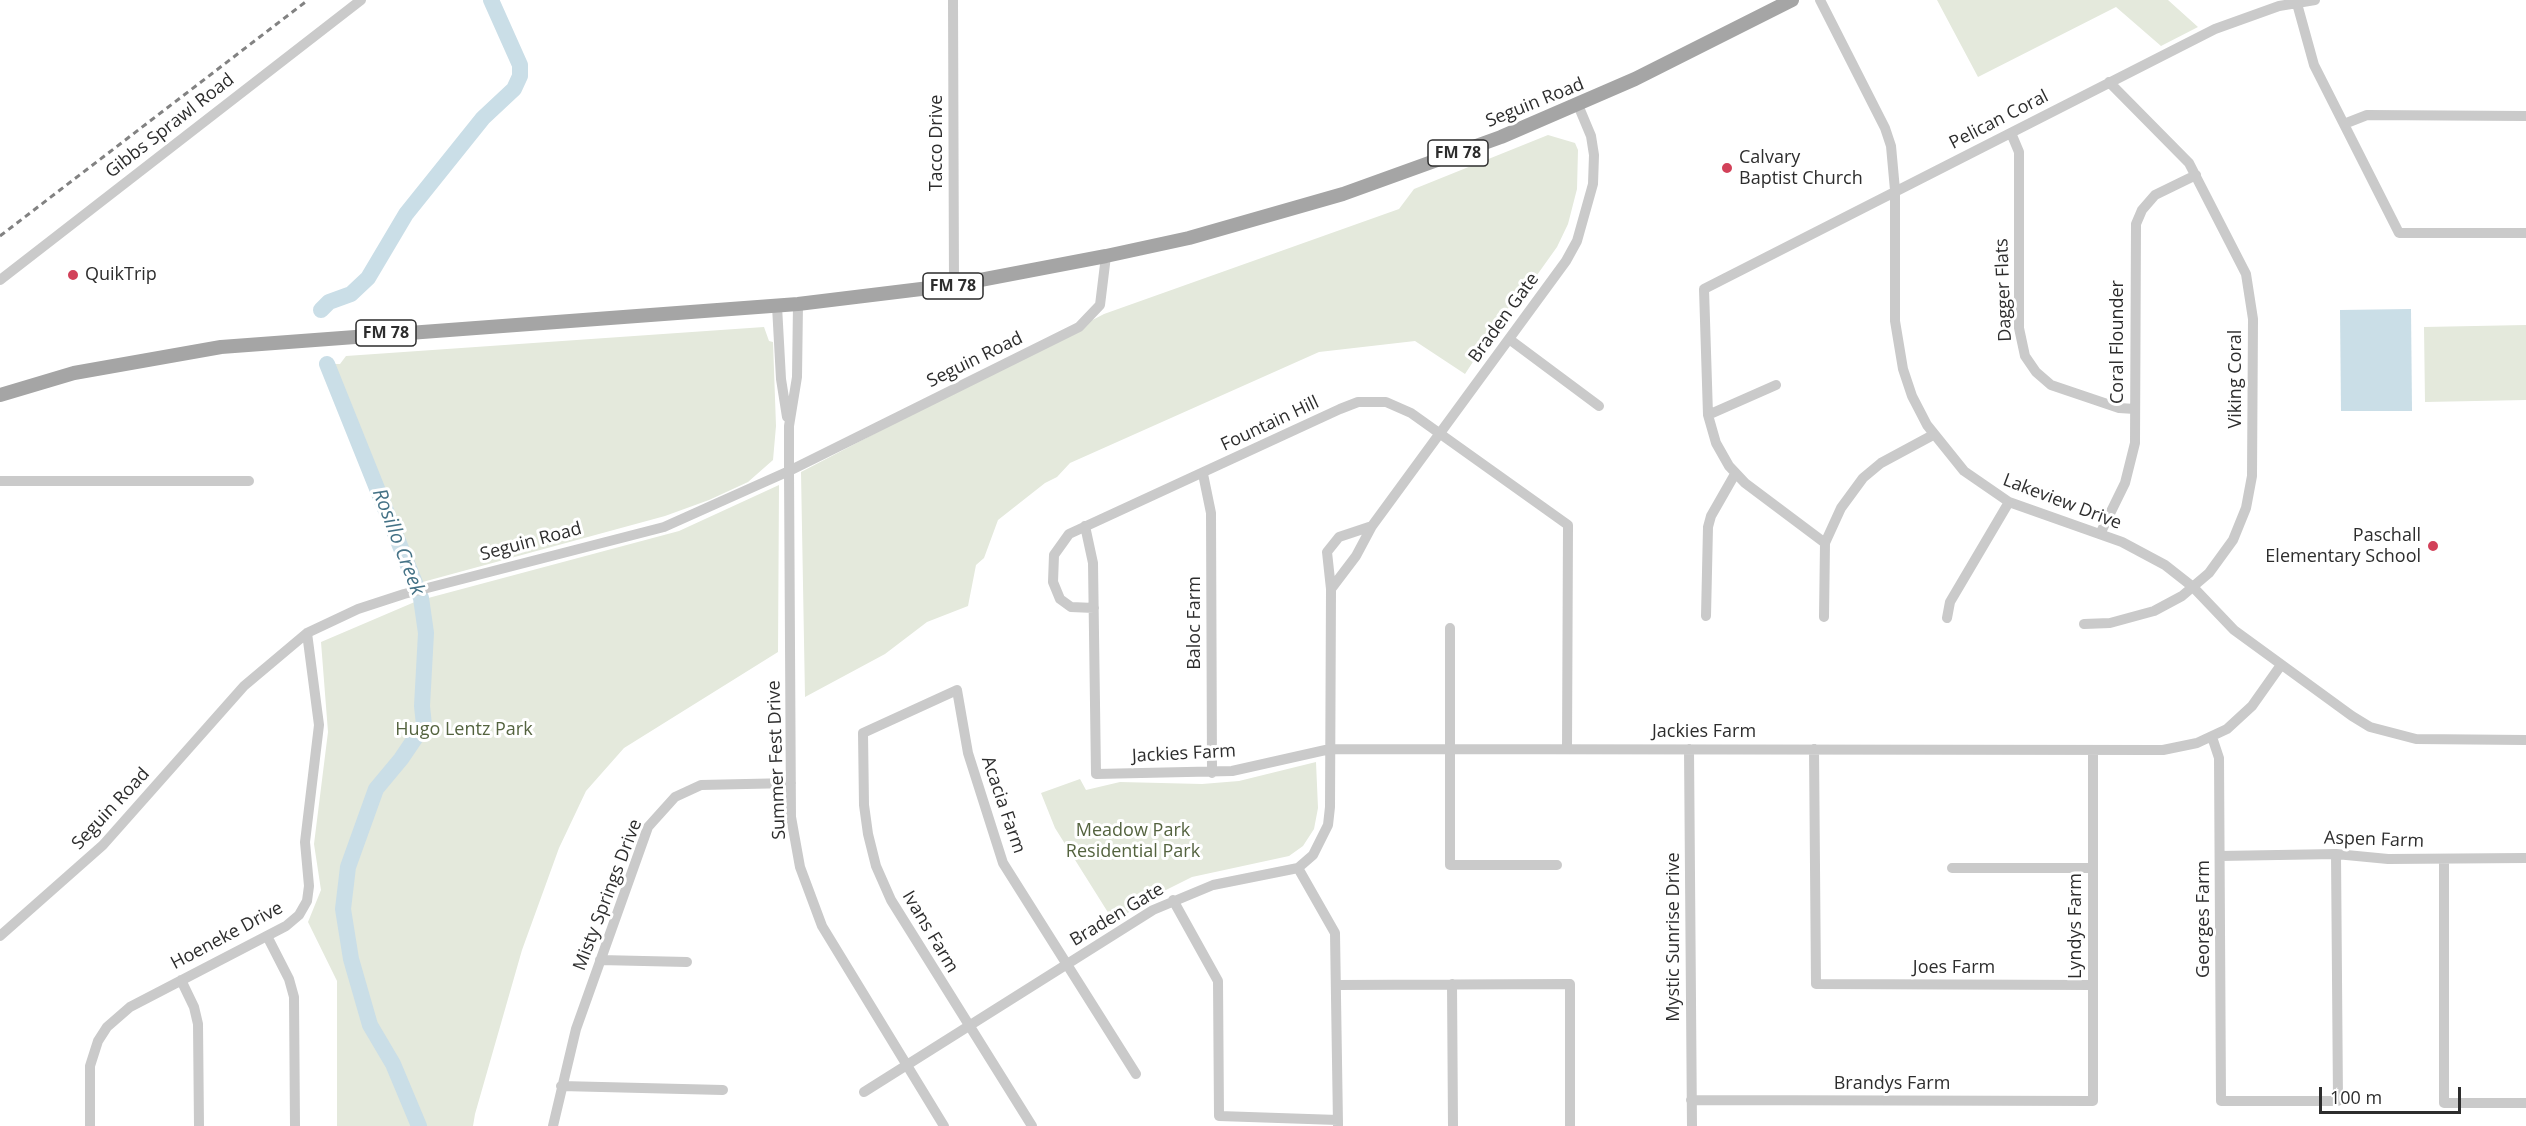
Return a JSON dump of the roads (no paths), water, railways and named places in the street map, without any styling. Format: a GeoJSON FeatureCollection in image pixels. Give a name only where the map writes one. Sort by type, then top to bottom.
{"type":"FeatureCollection","features":[{"type":"Feature","properties":{"kind":"main road","name":"Seguin Road"},"geometry":{"type":"LineString","coordinates":[[0,395],[74,373],[221,347],[798,304],[954,285],[1106,256],[1201,235],[1343,194],[1501,137],[1578,105],[1792,0]]}},
{"type":"Feature","properties":{"kind":"street","name":"Gibbs Sprawl Road"},"geometry":{"type":"LineString","coordinates":[[0,280],[361,0]]}},
{"type":"Feature","properties":{"kind":"street","name":"Tacco Drive"},"geometry":{"type":"LineString","coordinates":[[953,0],[954,285]]}},
{"type":"Feature","properties":{"kind":"street","name":"Lakeview Drive"},"geometry":{"type":"LineString","coordinates":[[1820,0],[1885,128],[1891,146],[1895,190],[1895,321],[1898,348],[1912,396],[1933,435],[1964,471],[2009,502],[2100,534],[2149,555],[2193,587],[2219,618],[2281,665],[2352,716],[2387,733],[2416,739],[2526,740]]}},
{"type":"Feature","properties":{"kind":"street","name":"Pelican Coral"},"geometry":{"type":"LineString","coordinates":[[1708,415],[1704,289],[2215,29],[2261,11],[2296,1],[2315,0]]}},
{"type":"Feature","properties":{"kind":"street"},"geometry":{"type":"LineString","coordinates":[[2296,1],[2309,53],[2399,233],[2526,233]]}},
{"type":"Feature","properties":{"kind":"street","name":"Viking Coral"},"geometry":{"type":"LineString","coordinates":[[2084,624],[2110,623],[2138,617],[2169,604],[2193,587],[2219,562],[2233,540],[2246,508],[2252,462],[2252,301],[2242,266],[2196,175],[2179,151],[2109,82]]}},
{"type":"Feature","properties":{"kind":"street","name":"Braden Gate"},"geometry":{"type":"LineString","coordinates":[[1331,590],[1356,556],[1372,526],[1566,261],[1584,220],[1593,184],[1594,155],[1591,136],[1578,105]]}},
{"type":"Feature","properties":{"kind":"street"},"geometry":{"type":"LineString","coordinates":[[2344,124],[2367,116],[2526,116]]}},
{"type":"Feature","properties":{"kind":"street","name":"Dagger Flats"},"geometry":{"type":"LineString","coordinates":[[2011,133],[2019,152],[2019,328],[2025,356],[2036,372],[2051,386],[2119,408],[2135,409]]}},
{"type":"Feature","properties":{"kind":"street","name":"Coral Flounder"},"geometry":{"type":"LineString","coordinates":[[2100,534],[2130,470],[2135,443],[2136,224],[2142,210],[2155,195],[2196,175]]}},
{"type":"Feature","properties":{"kind":"street","name":"Seguin Road"},"geometry":{"type":"LineString","coordinates":[[0,936],[104,846],[244,686],[307,633],[358,609],[404,594],[664,527],[789,471],[1079,327],[1100,305],[1106,256]]}},
{"type":"Feature","properties":{"kind":"street","name":"Summer Fest Drive"},"geometry":{"type":"LineString","coordinates":[[798,304],[797,377],[789,426],[791,817],[800,867],[810,901],[822,926],[944,1126]]}},
{"type":"Feature","properties":{"kind":"street","name":"Summer Fest Drive"},"geometry":{"type":"LineString","coordinates":[[777,306],[781,379],[789,426]]}},
{"type":"Feature","properties":{"kind":"street"},"geometry":{"type":"LineString","coordinates":[[1509,339],[1599,406]]}},
{"type":"Feature","properties":{"kind":"street"},"geometry":{"type":"LineString","coordinates":[[1776,385],[1708,415],[1716,443],[1735,474],[1825,543]]}},
{"type":"Feature","properties":{"kind":"street","name":"Fountain Hill"},"geometry":{"type":"LineString","coordinates":[[1094,608],[1071,607],[1060,599],[1053,582],[1054,555],[1070,534],[1358,402],[1386,402],[1398,406],[1440,434],[1568,525],[1567,749]]}},
{"type":"Feature","properties":{"kind":"street"},"geometry":{"type":"LineString","coordinates":[[1824,617],[1825,543],[1841,508],[1863,478],[1894,455],[1933,435]]}},
{"type":"Feature","properties":{"kind":"street","name":"Baloc Farm"},"geometry":{"type":"LineString","coordinates":[[1203,474],[1211,513],[1212,773]]}},
{"type":"Feature","properties":{"kind":"street"},"geometry":{"type":"LineString","coordinates":[[1706,616],[1708,527],[1711,516],[1735,474]]}},
{"type":"Feature","properties":{"kind":"street"},"geometry":{"type":"LineString","coordinates":[[0,481],[249,481]]}},
{"type":"Feature","properties":{"kind":"street"},"geometry":{"type":"LineString","coordinates":[[1947,618],[1950,602],[2009,502]]}},
{"type":"Feature","properties":{"kind":"street"},"geometry":{"type":"LineString","coordinates":[[1085,526],[1093,563],[1094,608]]}},
{"type":"Feature","properties":{"kind":"street"},"geometry":{"type":"LineString","coordinates":[[1173,900],[1213,967],[1218,981],[1219,1116],[1338,1123],[1335,933],[1298,868],[1313,855],[1328,825],[1331,590],[1327,552],[1331,544],[1339,537],[1372,526]]}},
{"type":"Feature","properties":{"kind":"street","name":"Jackies Farm"},"geometry":{"type":"LineString","coordinates":[[1094,608],[1096,774],[1212,773],[1330,749],[2174,749],[2212,737],[2227,729],[2252,706],[2281,665]]}},
{"type":"Feature","properties":{"kind":"street"},"geometry":{"type":"LineString","coordinates":[[1450,628],[1450,865],[1557,865]]}},
{"type":"Feature","properties":{"kind":"street","name":"Hoeneke Drive"},"geometry":{"type":"LineString","coordinates":[[90,1126],[90,1066],[103,1034],[120,1014],[267,936],[299,915],[307,901],[309,886],[305,842],[319,725],[307,633]]}},
{"type":"Feature","properties":{"kind":"street","name":"Ivans Farm"},"geometry":{"type":"LineString","coordinates":[[957,690],[863,733],[864,805],[876,866],[891,900],[1032,1126]]}},
{"type":"Feature","properties":{"kind":"street","name":"Acacia Farm"},"geometry":{"type":"LineString","coordinates":[[957,690],[968,753],[1000,855],[1066,965],[1136,1074]]}},
{"type":"Feature","properties":{"kind":"street","name":"Georges Farm"},"geometry":{"type":"LineString","coordinates":[[2212,737],[2219,758],[2221,1101],[2338,1101],[2336,854]]}},
{"type":"Feature","properties":{"kind":"street","name":"Mystic Sunrise Drive"},"geometry":{"type":"LineString","coordinates":[[1689,749],[1692,1126]]}},
{"type":"Feature","properties":{"kind":"street","name":"Joes Farm"},"geometry":{"type":"LineString","coordinates":[[1814,749],[1816,984],[2092,985]]}},
{"type":"Feature","properties":{"kind":"street","name":"Lyndys Farm"},"geometry":{"type":"LineString","coordinates":[[2093,750],[2093,1101]]}},
{"type":"Feature","properties":{"kind":"street","name":"Misty Springs Drive"},"geometry":{"type":"LineString","coordinates":[[553,1126],[576,1029],[648,827],[675,797],[701,785],[791,783]]}},
{"type":"Feature","properties":{"kind":"street","name":"Aspen Farm"},"geometry":{"type":"LineString","coordinates":[[2220,856],[2336,854],[2388,859],[2526,858]]}},
{"type":"Feature","properties":{"kind":"street"},"geometry":{"type":"LineString","coordinates":[[2444,859],[2444,1103],[2526,1103]]}},
{"type":"Feature","properties":{"kind":"street","name":"Braden Gate"},"geometry":{"type":"LineString","coordinates":[[864,1092],[1173,900],[1213,885],[1298,868]]}},
{"type":"Feature","properties":{"kind":"street"},"geometry":{"type":"LineString","coordinates":[[1952,868],[2092,868]]}},
{"type":"Feature","properties":{"kind":"street"},"geometry":{"type":"LineString","coordinates":[[267,936],[289,979],[294,997],[295,1126]]}},
{"type":"Feature","properties":{"kind":"street"},"geometry":{"type":"LineString","coordinates":[[600,960],[687,962]]}},
{"type":"Feature","properties":{"kind":"street"},"geometry":{"type":"LineString","coordinates":[[181,980],[194,1007],[198,1024],[199,1126]]}},
{"type":"Feature","properties":{"kind":"street"},"geometry":{"type":"LineString","coordinates":[[1452,984],[1453,1126]]}},
{"type":"Feature","properties":{"kind":"street"},"geometry":{"type":"LineString","coordinates":[[1337,985],[1570,984],[1570,1126]]}},
{"type":"Feature","properties":{"kind":"street"},"geometry":{"type":"LineString","coordinates":[[561,1086],[723,1090]]}},
{"type":"Feature","properties":{"kind":"street","name":"Brandys Farm"},"geometry":{"type":"LineString","coordinates":[[1691,1100],[2093,1101]]}},
{"type":"Feature","properties":{"kind":"water"},"geometry":{"type":"Polygon","coordinates":[[[2411,309],[2412,411],[2341,411],[2340,310],[2411,309]]]}},
{"type":"Feature","properties":{"kind":"waterway","name":"Rosillo Creek"},"geometry":{"type":"LineString","coordinates":[[321,310],[329,302],[351,294],[368,278],[406,214],[483,118],[514,89],[520,76],[520,65],[491,0]]}},
{"type":"Feature","properties":{"kind":"waterway","name":"Rosillo Creek"},"geometry":{"type":"LineString","coordinates":[[327,364],[421,598],[426,633],[422,706],[424,725],[401,759],[376,789],[348,867],[343,909],[351,959],[370,1025],[393,1064],[419,1126]]}},
{"type":"Feature","properties":{"kind":"railway"},"geometry":{"type":"LineString","coordinates":[[0,236],[308,0]]}},
{"type":"Feature","properties":{"kind":"place","name":"Calvary Baptist Church"},"geometry":{"type":"Point","coordinates":[1727,168]}},
{"type":"Feature","properties":{"kind":"place","name":"QuikTrip"},"geometry":{"type":"Point","coordinates":[73,275]}},
{"type":"Feature","properties":{"kind":"place","name":"Paschall Elementary School"},"geometry":{"type":"Point","coordinates":[2433,546]}},
{"type":"Feature","properties":{"kind":"park label","name":"Hugo Lentz Park"},"geometry":{"type":"Point","coordinates":[464,730]}},
{"type":"Feature","properties":{"kind":"park label","name":"Meadow Park Residential Park"},"geometry":{"type":"Point","coordinates":[1133,841]}}]}
